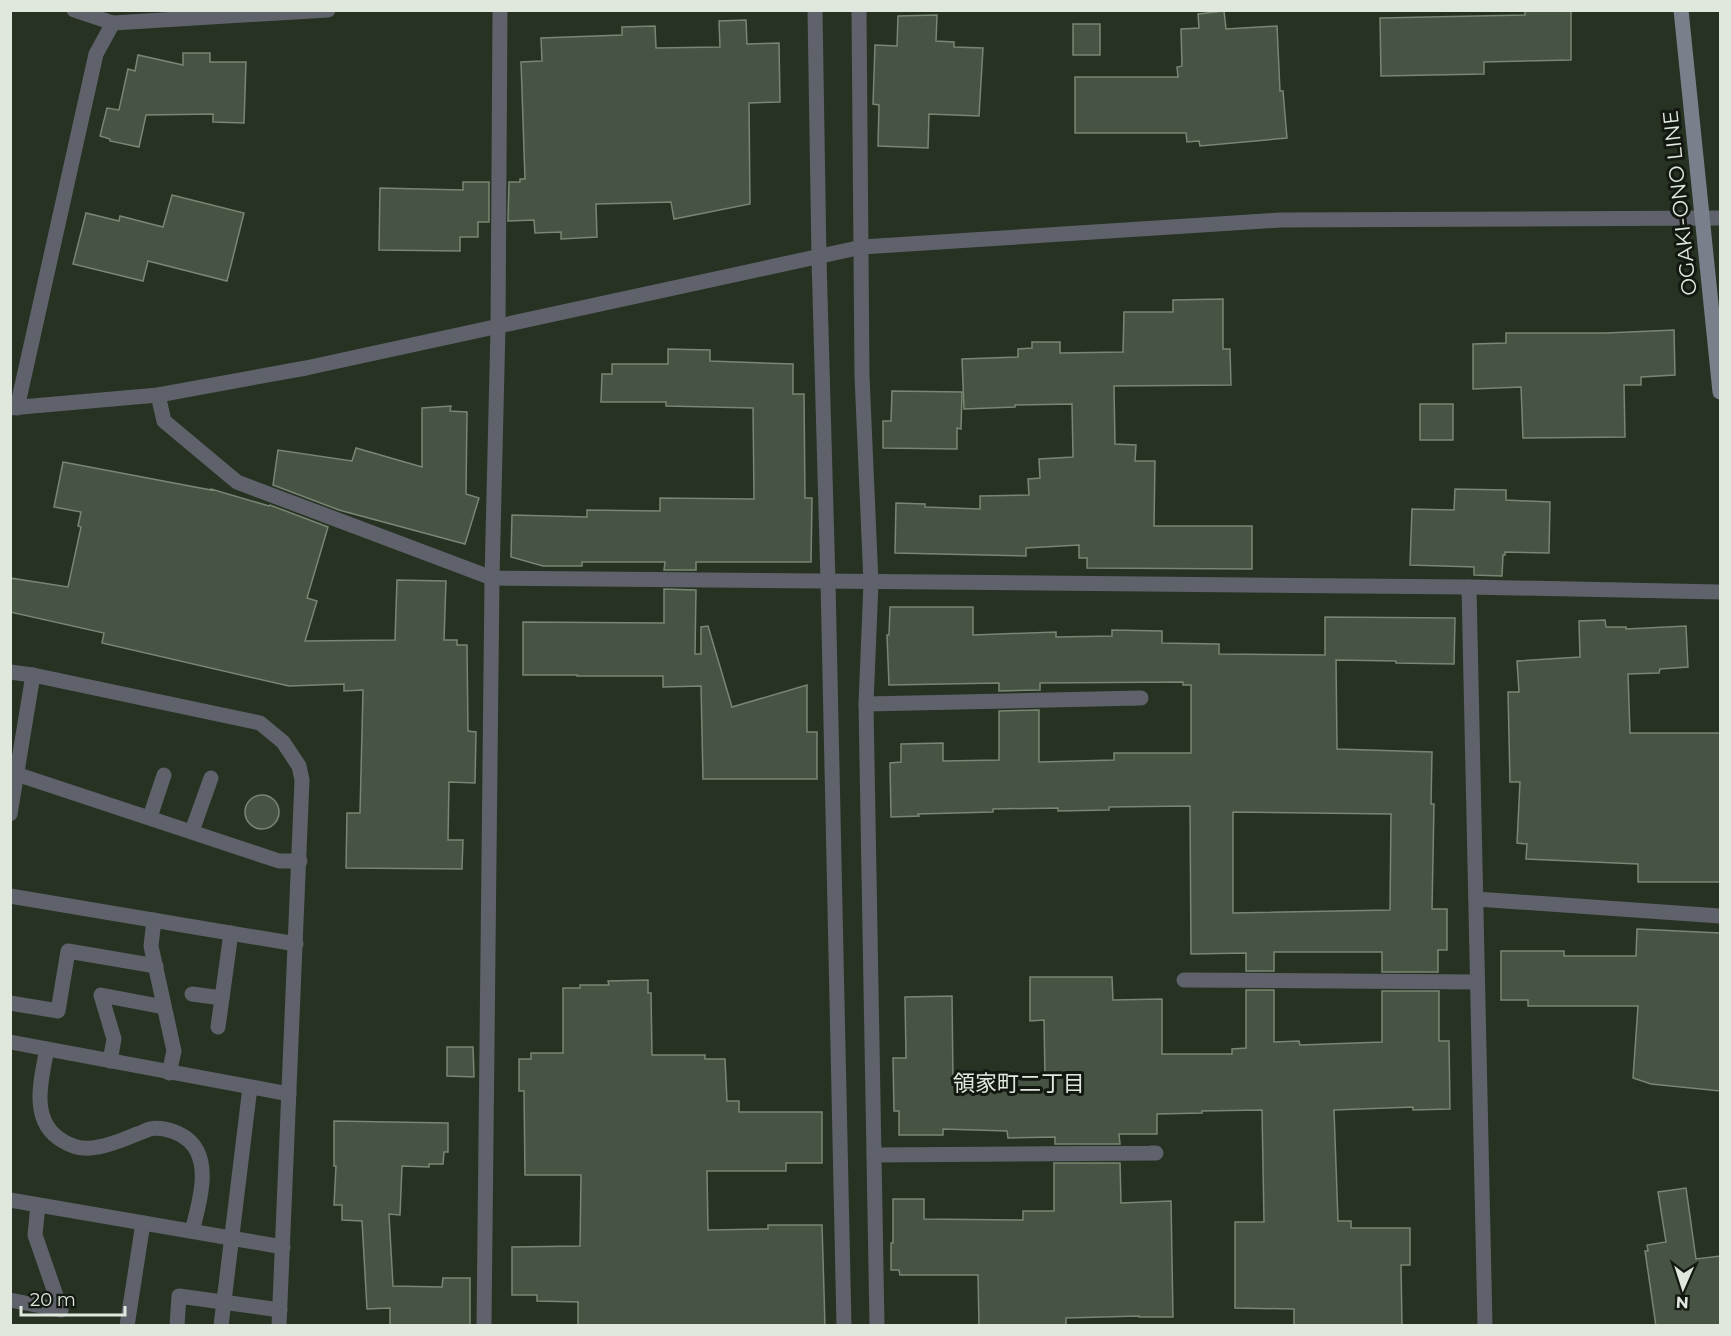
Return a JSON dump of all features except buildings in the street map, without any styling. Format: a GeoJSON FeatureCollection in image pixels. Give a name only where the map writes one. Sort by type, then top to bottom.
{"type":"FeatureCollection","features":[{"type":"Feature","properties":{"kind":"main road","name":"OGAKI-ONO LINE"},"geometry":{"type":"LineString","coordinates":[[1682,10],[1720,392]]}},
{"type":"Feature","properties":{"kind":"street"},"geometry":{"type":"LineString","coordinates":[[74,10],[113,23],[328,10]]}},
{"type":"Feature","properties":{"kind":"street"},"geometry":{"type":"LineString","coordinates":[[484,1326],[492,578],[498,327],[500,10]]}},
{"type":"Feature","properties":{"kind":"street"},"geometry":{"type":"LineString","coordinates":[[815,10],[844,1326]]}},
{"type":"Feature","properties":{"kind":"street"},"geometry":{"type":"LineString","coordinates":[[859,10],[862,376],[871,583],[866,704],[877,1326]]}},
{"type":"Feature","properties":{"kind":"street"},"geometry":{"type":"LineString","coordinates":[[113,23],[96,54],[14,408],[158,395],[306,368],[862,248],[1280,220],[1720,218]]}},
{"type":"Feature","properties":{"kind":"street"},"geometry":{"type":"LineString","coordinates":[[158,395],[164,421],[237,482],[492,578],[1469,587],[1720,592]]}},
{"type":"Feature","properties":{"kind":"street"},"geometry":{"type":"LineString","coordinates":[[1469,587],[1485,1326]]}},
{"type":"Feature","properties":{"kind":"street"},"geometry":{"type":"LineString","coordinates":[[10,672],[261,723],[283,742],[299,766],[302,780],[300,861],[279,1318],[224,1303],[179,1296],[177,1326]]}},
{"type":"Feature","properties":{"kind":"street"},"geometry":{"type":"LineString","coordinates":[[10,814],[14,772],[33,675]]}},
{"type":"Feature","properties":{"kind":"street"},"geometry":{"type":"LineString","coordinates":[[866,704],[1141,698]]}},
{"type":"Feature","properties":{"kind":"street"},"geometry":{"type":"LineString","coordinates":[[14,772],[279,861],[300,861]]}},
{"type":"Feature","properties":{"kind":"street"},"geometry":{"type":"LineString","coordinates":[[150,817],[164,775]]}},
{"type":"Feature","properties":{"kind":"street"},"geometry":{"type":"LineString","coordinates":[[192,831],[211,778]]}},
{"type":"Feature","properties":{"kind":"street"},"geometry":{"type":"LineString","coordinates":[[10,896],[296,944]]}},
{"type":"Feature","properties":{"kind":"street"},"geometry":{"type":"LineString","coordinates":[[1476,899],[1720,916]]}},
{"type":"Feature","properties":{"kind":"street"},"geometry":{"type":"LineString","coordinates":[[154,920],[152,946],[174,1051],[169,1073]]}},
{"type":"Feature","properties":{"kind":"street"},"geometry":{"type":"LineString","coordinates":[[218,1027],[231,933]]}},
{"type":"Feature","properties":{"kind":"street"},"geometry":{"type":"LineString","coordinates":[[10,1003],[58,1011],[68,951],[156,966]]}},
{"type":"Feature","properties":{"kind":"street"},"geometry":{"type":"LineString","coordinates":[[1184,980],[1477,982]]}},
{"type":"Feature","properties":{"kind":"street"},"geometry":{"type":"LineString","coordinates":[[192,994],[222,998]]}},
{"type":"Feature","properties":{"kind":"street"},"geometry":{"type":"LineString","coordinates":[[110,1061],[114,1039],[101,995],[164,1007]]}},
{"type":"Feature","properties":{"kind":"street"},"geometry":{"type":"LineString","coordinates":[[10,1042],[289,1094]]}},
{"type":"Feature","properties":{"kind":"street"},"geometry":{"type":"LineString","coordinates":[[47,1050],[39,1094],[42,1117],[50,1132],[60,1140],[76,1148],[96,1148],[151,1128],[175,1131],[191,1140],[200,1160],[202,1179],[192,1231]]}},
{"type":"Feature","properties":{"kind":"street"},"geometry":{"type":"LineString","coordinates":[[221,1326],[250,1087]]}},
{"type":"Feature","properties":{"kind":"street"},"geometry":{"type":"LineString","coordinates":[[874,1155],[1156,1153],[1151,1153]]}},
{"type":"Feature","properties":{"kind":"street"},"geometry":{"type":"LineString","coordinates":[[10,1200],[283,1247]]}},
{"type":"Feature","properties":{"kind":"street"},"geometry":{"type":"LineString","coordinates":[[10,1300],[61,1310],[35,1235],[38,1205]]}},
{"type":"Feature","properties":{"kind":"street"},"geometry":{"type":"LineString","coordinates":[[127,1326],[143,1223]]}},
{"type":"Feature","properties":{"kind":"district","name":"領家町二丁目"},"geometry":{"type":"Point","coordinates":[1019,1083]}}]}
